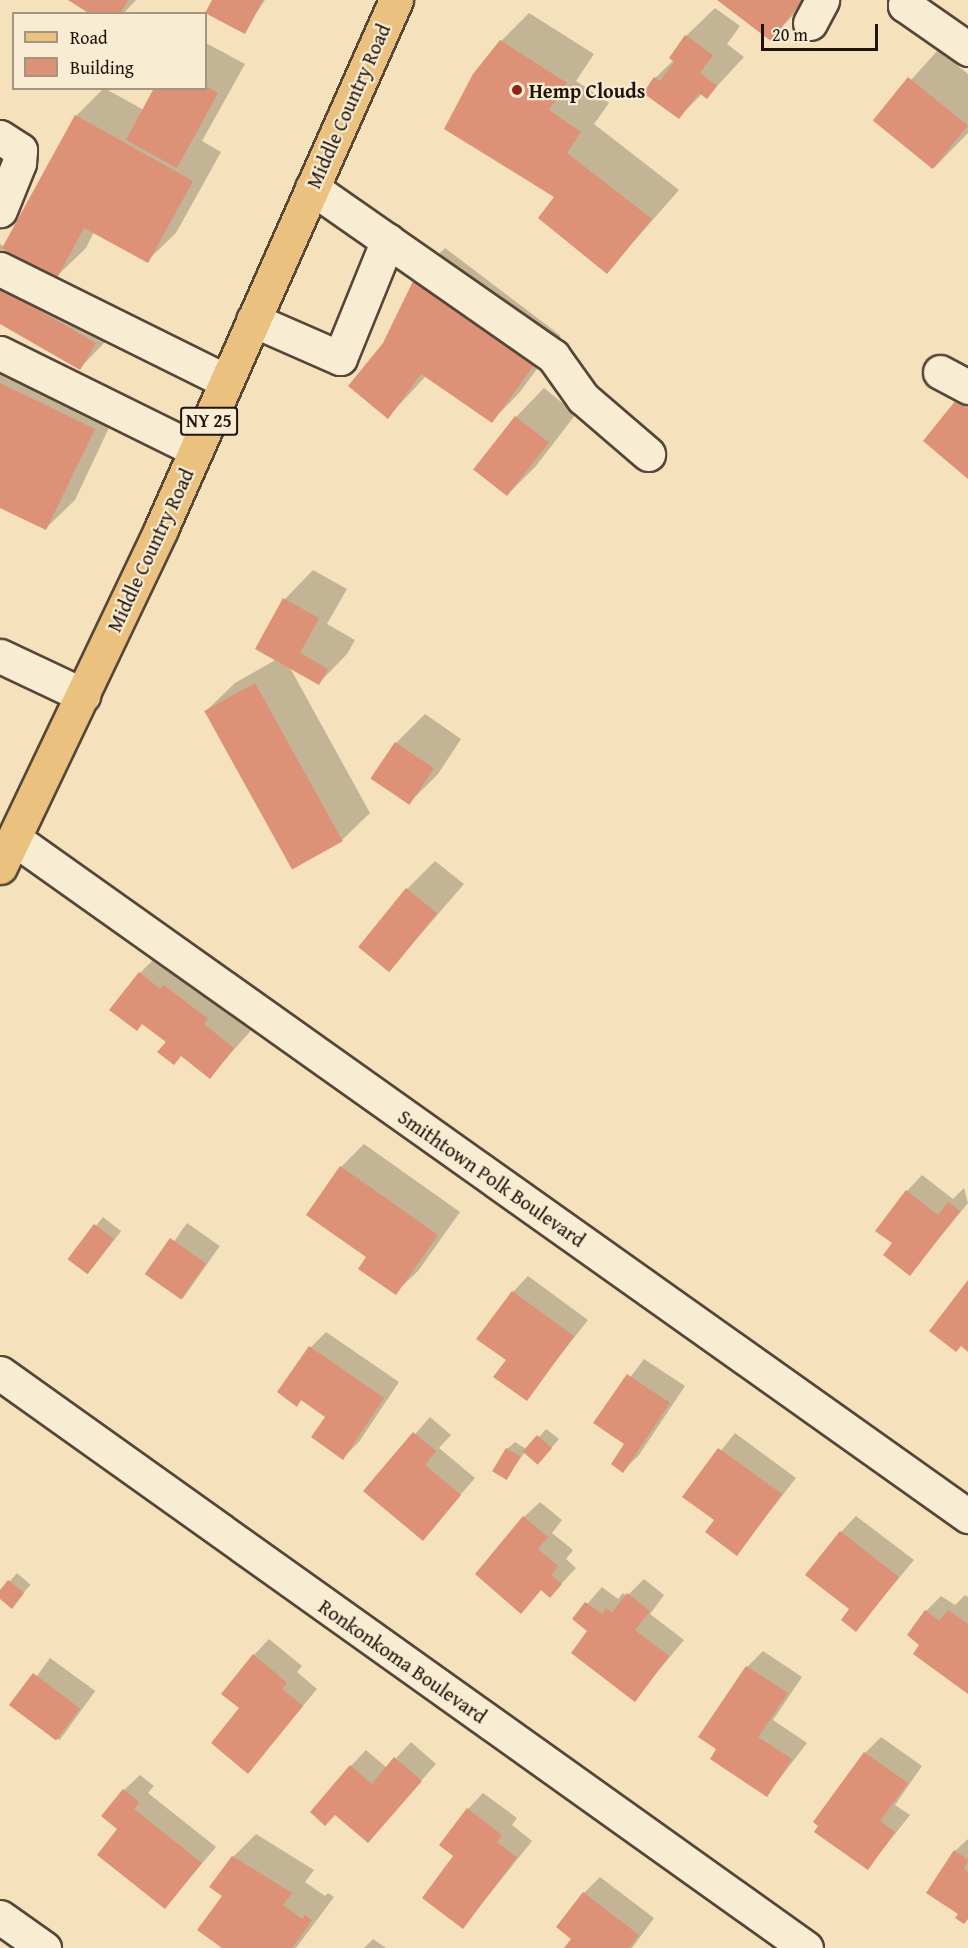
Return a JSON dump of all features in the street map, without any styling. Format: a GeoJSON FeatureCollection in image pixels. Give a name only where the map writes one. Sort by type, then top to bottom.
{"type":"FeatureCollection","features":[{"type":"Feature","properties":{"kind":"main road","name":"Middle Country Road"},"geometry":{"type":"LineString","coordinates":[[8,853],[196,450],[396,0]]}},
{"type":"Feature","properties":{"kind":"street"},"geometry":{"type":"LineString","coordinates":[[908,0],[905,5],[968,49]]}},
{"type":"Feature","properties":{"kind":"street"},"geometry":{"type":"LineString","coordinates":[[0,136],[20,150],[19,163],[0,210]]}},
{"type":"Feature","properties":{"kind":"street"},"geometry":{"type":"LineString","coordinates":[[312,188],[553,357],[584,398],[648,453]]}},
{"type":"Feature","properties":{"kind":"street"},"geometry":{"type":"LineString","coordinates":[[253,320],[340,358],[388,240]]}},
{"type":"Feature","properties":{"kind":"street"},"geometry":{"type":"LineString","coordinates":[[0,269],[226,381]]}},
{"type":"Feature","properties":{"kind":"street"},"geometry":{"type":"LineString","coordinates":[[0,353],[196,450]]}},
{"type":"Feature","properties":{"kind":"street"},"geometry":{"type":"LineString","coordinates":[[940,372],[968,387]]}},
{"type":"Feature","properties":{"kind":"street"},"geometry":{"type":"LineString","coordinates":[[0,656],[83,695]]}},
{"type":"Feature","properties":{"kind":"street","name":"Smithtown Polk Boulevard"},"geometry":{"type":"LineString","coordinates":[[8,853],[968,1516]]}},
{"type":"Feature","properties":{"kind":"street","name":"Ronkonkoma Boulevard"},"geometry":{"type":"LineString","coordinates":[[0,1374],[806,1948]]}},
{"type":"Feature","properties":{"kind":"street"},"geometry":{"type":"LineString","coordinates":[[0,1917],[44,1948]]}},
{"type":"Feature","properties":{"kind":"building"},"geometry":{"type":"Polygon","coordinates":[[[68,0],[128,0],[121,12],[87,12],[68,0]]]}},
{"type":"Feature","properties":{"kind":"building"},"geometry":{"type":"Polygon","coordinates":[[[212,0],[263,0],[245,34],[206,12],[212,0]]]}},
{"type":"Feature","properties":{"kind":"building"},"geometry":{"type":"Polygon","coordinates":[[[717,0],[802,0],[771,41],[717,0]]]}},
{"type":"Feature","properties":{"kind":"building"},"geometry":{"type":"Polygon","coordinates":[[[685,35],[713,55],[700,73],[717,86],[707,99],[699,93],[679,119],[643,93],[654,77],[660,81],[674,62],[669,58],[685,35]]]}},
{"type":"Feature","properties":{"kind":"building"},"geometry":{"type":"Polygon","coordinates":[[[500,40],[567,83],[549,110],[581,132],[567,153],[652,219],[607,274],[538,218],[554,197],[444,129],[473,74],[500,40]]]}},
{"type":"Feature","properties":{"kind":"building"},"geometry":{"type":"Polygon","coordinates":[[[908,77],[968,125],[933,169],[873,121],[908,77]]]}},
{"type":"Feature","properties":{"kind":"building"},"geometry":{"type":"Polygon","coordinates":[[[207,87],[218,93],[177,168],[126,140],[153,90],[207,90],[207,87]]]}},
{"type":"Feature","properties":{"kind":"building"},"geometry":{"type":"Polygon","coordinates":[[[75,115],[193,181],[148,263],[84,228],[57,278],[2,248],[75,115]]]}},
{"type":"Feature","properties":{"kind":"building"},"geometry":{"type":"Polygon","coordinates":[[[416,275],[534,365],[492,423],[421,374],[388,419],[348,386],[383,343],[416,275]]]}},
{"type":"Feature","properties":{"kind":"building"},"geometry":{"type":"Polygon","coordinates":[[[0,288],[96,343],[80,370],[0,324],[0,288]]]}},
{"type":"Feature","properties":{"kind":"building"},"geometry":{"type":"Polygon","coordinates":[[[0,383],[95,429],[46,530],[0,508],[0,383]]]}},
{"type":"Feature","properties":{"kind":"building"},"geometry":{"type":"Polygon","coordinates":[[[956,400],[968,409],[968,479],[923,441],[956,400]]]}},
{"type":"Feature","properties":{"kind":"building"},"geometry":{"type":"Polygon","coordinates":[[[515,416],[549,442],[507,496],[473,470],[515,416]]]}},
{"type":"Feature","properties":{"kind":"building"},"geometry":{"type":"Polygon","coordinates":[[[283,598],[319,618],[300,653],[328,669],[319,685],[255,649],[283,598]]]}},
{"type":"Feature","properties":{"kind":"building"},"geometry":{"type":"Polygon","coordinates":[[[255,683],[343,841],[292,869],[204,711],[255,683]]]}},
{"type":"Feature","properties":{"kind":"building"},"geometry":{"type":"Polygon","coordinates":[[[395,742],[434,768],[409,805],[370,778],[395,742]]]}},
{"type":"Feature","properties":{"kind":"building"},"geometry":{"type":"Polygon","coordinates":[[[406,888],[437,913],[389,972],[358,947],[406,888]]]}},
{"type":"Feature","properties":{"kind":"building"},"geometry":{"type":"Polygon","coordinates":[[[139,972],[160,989],[164,985],[208,1019],[204,1024],[234,1048],[210,1079],[181,1056],[174,1065],[157,1052],[166,1042],[142,1024],[137,1031],[109,1010],[139,972]]]}},
{"type":"Feature","properties":{"kind":"building"},"geometry":{"type":"Polygon","coordinates":[[[340,1166],[438,1235],[396,1295],[358,1269],[366,1257],[306,1215],[340,1166]]]}},
{"type":"Feature","properties":{"kind":"building"},"geometry":{"type":"Polygon","coordinates":[[[906,1190],[938,1215],[948,1202],[960,1211],[910,1276],[883,1255],[892,1243],[875,1231],[906,1190]]]}},
{"type":"Feature","properties":{"kind":"building"},"geometry":{"type":"Polygon","coordinates":[[[94,1224],[114,1239],[87,1274],[68,1259],[94,1224]]]}},
{"type":"Feature","properties":{"kind":"building"},"geometry":{"type":"Polygon","coordinates":[[[170,1238],[206,1263],[181,1299],[145,1274],[170,1238]]]}},
{"type":"Feature","properties":{"kind":"building"},"geometry":{"type":"Polygon","coordinates":[[[968,1280],[968,1352],[961,1346],[956,1352],[929,1331],[968,1280]]]}},
{"type":"Feature","properties":{"kind":"building"},"geometry":{"type":"Polygon","coordinates":[[[512,1291],[574,1336],[527,1401],[493,1377],[506,1360],[476,1339],[512,1291]]]}},
{"type":"Feature","properties":{"kind":"building"},"geometry":{"type":"Polygon","coordinates":[[[309,1346],[384,1398],[343,1460],[311,1437],[325,1417],[301,1400],[297,1407],[277,1392],[309,1346]]]}},
{"type":"Feature","properties":{"kind":"building"},"geometry":{"type":"Polygon","coordinates":[[[627,1374],[670,1403],[623,1473],[611,1464],[624,1444],[593,1423],[627,1374]]]}},
{"type":"Feature","properties":{"kind":"building"},"geometry":{"type":"Polygon","coordinates":[[[413,1432],[436,1451],[425,1465],[461,1495],[423,1541],[363,1491],[413,1432]]]}},
{"type":"Feature","properties":{"kind":"building"},"geometry":{"type":"Polygon","coordinates":[[[537,1435],[552,1448],[538,1465],[523,1452],[537,1435]]]}},
{"type":"Feature","properties":{"kind":"building"},"geometry":{"type":"Polygon","coordinates":[[[506,1448],[521,1457],[507,1480],[492,1471],[506,1448]]]}},
{"type":"Feature","properties":{"kind":"building"},"geometry":{"type":"Polygon","coordinates":[[[718,1448],[782,1494],[737,1556],[705,1532],[714,1520],[682,1497],[718,1448]]]}},
{"type":"Feature","properties":{"kind":"building"},"geometry":{"type":"Polygon","coordinates":[[[523,1516],[548,1537],[538,1549],[558,1566],[551,1575],[562,1584],[550,1598],[541,1590],[521,1614],[475,1574],[523,1516]]]}},
{"type":"Feature","properties":{"kind":"building"},"geometry":{"type":"Polygon","coordinates":[[[840,1531],[899,1577],[856,1632],[841,1620],[849,1609],[805,1575],[840,1531]]]}},
{"type":"Feature","properties":{"kind":"building"},"geometry":{"type":"Polygon","coordinates":[[[8,1580],[24,1593],[12,1609],[0,1599],[0,1590],[8,1580]]]}},
{"type":"Feature","properties":{"kind":"building"},"geometry":{"type":"Polygon","coordinates":[[[627,1593],[650,1611],[635,1630],[669,1656],[635,1702],[571,1653],[587,1631],[572,1619],[585,1602],[602,1614],[606,1608],[612,1613],[627,1593]]]}},
{"type":"Feature","properties":{"kind":"building"},"geometry":{"type":"Polygon","coordinates":[[[925,1610],[939,1621],[948,1610],[968,1624],[968,1694],[913,1654],[919,1645],[907,1635],[925,1610]]]}},
{"type":"Feature","properties":{"kind":"building"},"geometry":{"type":"Polygon","coordinates":[[[253,1654],[287,1683],[282,1689],[303,1706],[248,1774],[211,1743],[239,1708],[221,1694],[253,1654]]]}},
{"type":"Feature","properties":{"kind":"building"},"geometry":{"type":"Polygon","coordinates":[[[746,1666],[788,1693],[758,1737],[792,1759],[767,1797],[710,1759],[716,1749],[698,1737],[746,1666]]]}},
{"type":"Feature","properties":{"kind":"building"},"geometry":{"type":"Polygon","coordinates":[[[33,1673],[80,1709],[56,1740],[9,1705],[33,1673]]]}},
{"type":"Feature","properties":{"kind":"building"},"geometry":{"type":"Polygon","coordinates":[[[864,1752],[908,1783],[880,1821],[895,1832],[868,1870],[814,1832],[818,1826],[813,1822],[864,1752]]]}},
{"type":"Feature","properties":{"kind":"building"},"geometry":{"type":"Polygon","coordinates":[[[394,1757],[422,1781],[368,1843],[335,1815],[325,1826],[310,1812],[350,1765],[372,1784],[394,1757]]]}},
{"type":"Feature","properties":{"kind":"building"},"geometry":{"type":"Polygon","coordinates":[[[123,1789],[139,1802],[134,1809],[202,1863],[165,1909],[97,1855],[117,1829],[101,1816],[123,1789]]]}},
{"type":"Feature","properties":{"kind":"building"},"geometry":{"type":"Polygon","coordinates":[[[467,1808],[502,1835],[497,1842],[517,1857],[463,1929],[422,1898],[453,1856],[439,1845],[467,1808]]]}},
{"type":"Feature","properties":{"kind":"building"},"geometry":{"type":"Polygon","coordinates":[[[954,1850],[968,1860],[964,1869],[968,1872],[968,1919],[964,1924],[955,1918],[958,1914],[926,1893],[954,1850]]]}},
{"type":"Feature","properties":{"kind":"building"},"geometry":{"type":"Polygon","coordinates":[[[232,1856],[292,1893],[283,1905],[302,1919],[305,1915],[312,1920],[292,1948],[222,1948],[197,1930],[222,1896],[209,1887],[232,1856]]]}},
{"type":"Feature","properties":{"kind":"building"},"geometry":{"type":"Polygon","coordinates":[[[583,1892],[639,1935],[629,1948],[564,1948],[571,1939],[556,1927],[583,1892]]]}},
{"type":"Feature","properties":{"kind":"place","name":"Hemp Clouds"},"geometry":{"type":"Point","coordinates":[517,90]}}]}
